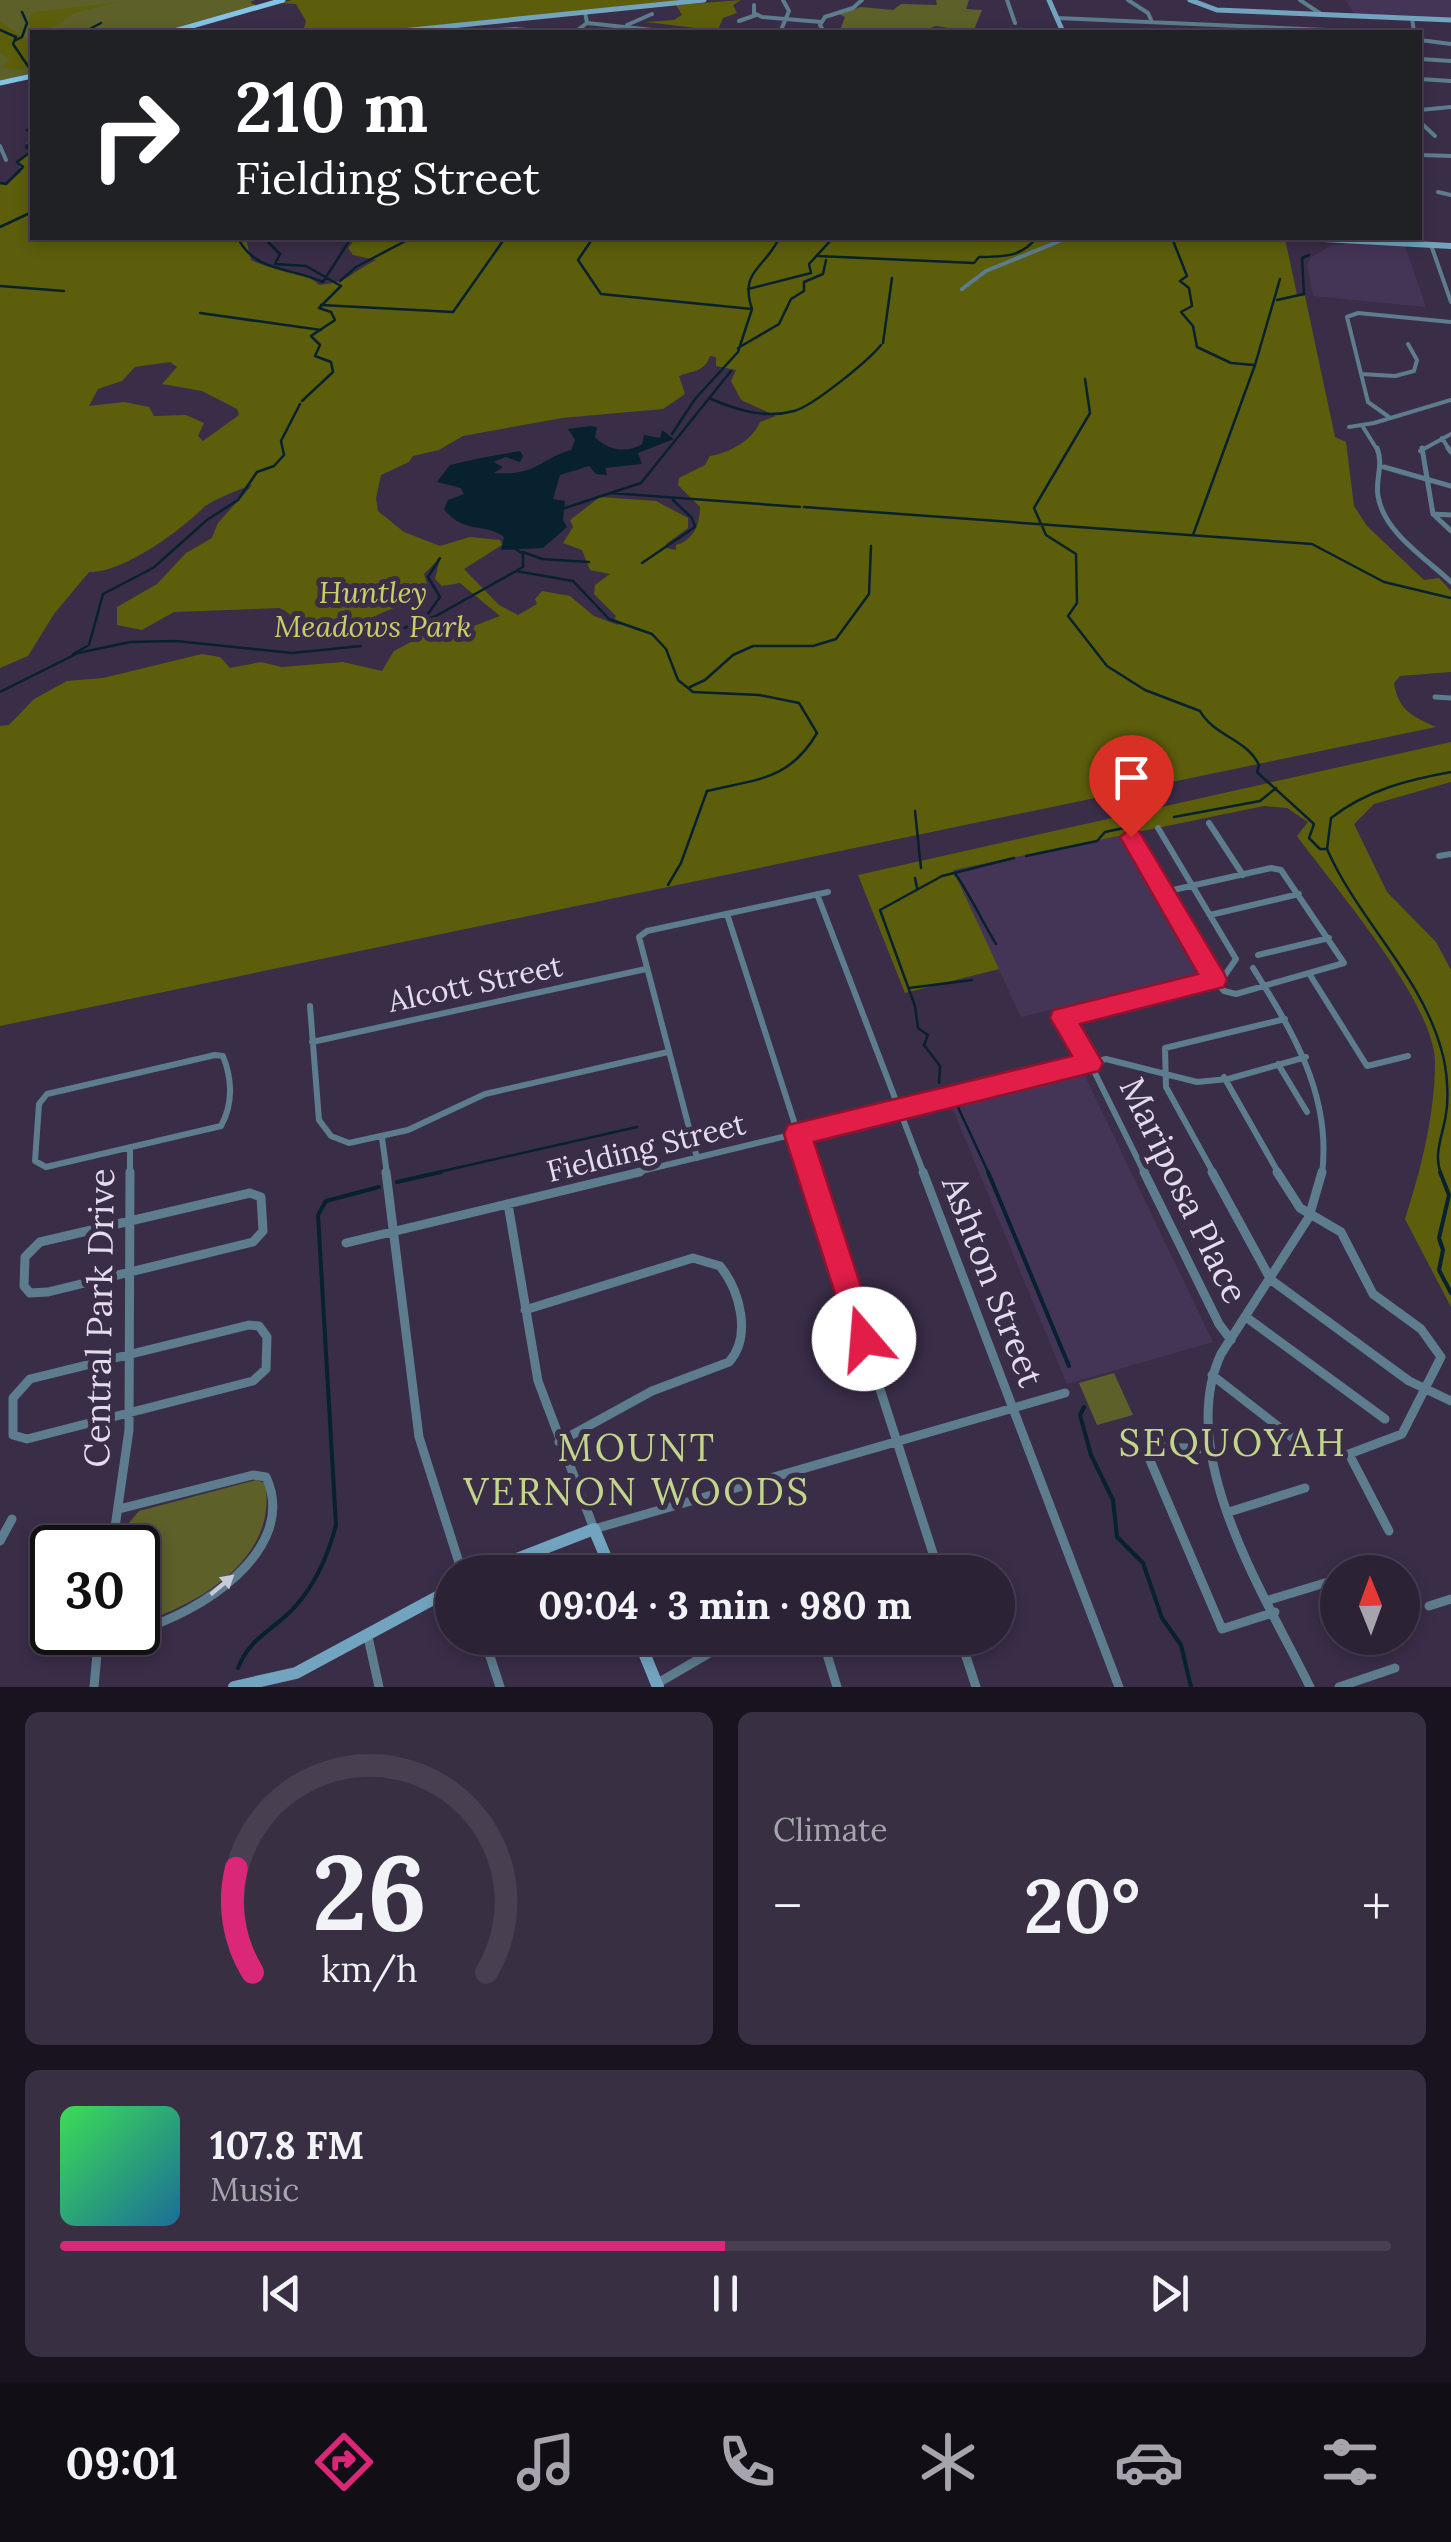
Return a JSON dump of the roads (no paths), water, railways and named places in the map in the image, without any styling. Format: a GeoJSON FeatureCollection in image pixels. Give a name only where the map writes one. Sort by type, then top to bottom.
{"type":"FeatureCollection","features":[{"type":"Feature","properties":{"kind":"main road"},"geometry":{"type":"LineString","coordinates":[[178,30],[283,0]]}},
{"type":"Feature","properties":{"kind":"main road"},"geometry":{"type":"LineString","coordinates":[[0,83],[30,76]]}},
{"type":"Feature","properties":{"kind":"street"},"geometry":{"type":"LineString","coordinates":[[411,30],[704,0]]}},
{"type":"Feature","properties":{"kind":"street"},"geometry":{"type":"LineString","coordinates":[[781,30],[789,8],[783,0]]}},
{"type":"Feature","properties":{"kind":"street"},"geometry":{"type":"LineString","coordinates":[[739,21],[758,15],[821,22],[862,0]]}},
{"type":"Feature","properties":{"kind":"street"},"geometry":{"type":"LineString","coordinates":[[1007,0],[1015,23]]}},
{"type":"Feature","properties":{"kind":"street"},"geometry":{"type":"LineString","coordinates":[[1049,0],[1062,30]]}},
{"type":"Feature","properties":{"kind":"street"},"geometry":{"type":"LineString","coordinates":[[1128,0],[1148,13],[1152,22]]}},
{"type":"Feature","properties":{"kind":"street"},"geometry":{"type":"LineString","coordinates":[[1190,0],[1212,10],[1451,20]]}},
{"type":"Feature","properties":{"kind":"street"},"geometry":{"type":"LineString","coordinates":[[1300,0],[1320,14]]}},
{"type":"Feature","properties":{"kind":"street"},"geometry":{"type":"LineString","coordinates":[[754,5],[758,15]]}},
{"type":"Feature","properties":{"kind":"street"},"geometry":{"type":"LineString","coordinates":[[585,12],[587,22]]}},
{"type":"Feature","properties":{"kind":"street"},"geometry":{"type":"LineString","coordinates":[[626,26],[636,18],[652,14]]}},
{"type":"Feature","properties":{"kind":"street"},"geometry":{"type":"LineString","coordinates":[[1058,18],[1310,30]]}},
{"type":"Feature","properties":{"kind":"street"},"geometry":{"type":"LineString","coordinates":[[1412,18],[1414,30]]}},
{"type":"Feature","properties":{"kind":"street"},"geometry":{"type":"LineString","coordinates":[[577,30],[587,22],[656,30]]}},
{"type":"Feature","properties":{"kind":"street"},"geometry":{"type":"LineString","coordinates":[[821,22],[823,30]]}},
{"type":"Feature","properties":{"kind":"street"},"geometry":{"type":"LineString","coordinates":[[1336,23],[1346,30]]}},
{"type":"Feature","properties":{"kind":"street"},"geometry":{"type":"LineString","coordinates":[[499,30],[526,30]]}},
{"type":"Feature","properties":{"kind":"street"},"geometry":{"type":"LineString","coordinates":[[1422,40],[1451,44]]}},
{"type":"Feature","properties":{"kind":"street"},"geometry":{"type":"LineString","coordinates":[[1422,59],[1451,61]]}},
{"type":"Feature","properties":{"kind":"street"},"geometry":{"type":"LineString","coordinates":[[1422,79],[1451,81]]}},
{"type":"Feature","properties":{"kind":"street"},"geometry":{"type":"LineString","coordinates":[[1422,110],[1450,108]]}},
{"type":"Feature","properties":{"kind":"street"},"geometry":{"type":"LineString","coordinates":[[1422,124],[1435,136]]}},
{"type":"Feature","properties":{"kind":"street"},"geometry":{"type":"LineString","coordinates":[[0,146],[6,160]]}},
{"type":"Feature","properties":{"kind":"street"},"geometry":{"type":"LineString","coordinates":[[1422,155],[1451,156]]}},
{"type":"Feature","properties":{"kind":"street"},"geometry":{"type":"LineString","coordinates":[[1438,192],[1451,195]]}},
{"type":"Feature","properties":{"kind":"street"},"geometry":{"type":"LineString","coordinates":[[962,289],[993,264],[1063,240]]}},
{"type":"Feature","properties":{"kind":"street"},"geometry":{"type":"LineString","coordinates":[[1410,240],[1451,246]]}},
{"type":"Feature","properties":{"kind":"street"},"geometry":{"type":"LineString","coordinates":[[1431,245],[1451,302]]}},
{"type":"Feature","properties":{"kind":"street"},"geometry":{"type":"LineString","coordinates":[[1442,276],[1451,277]]}},
{"type":"Feature","properties":{"kind":"street"},"geometry":{"type":"LineString","coordinates":[[1389,417],[1369,404],[1348,315],[1451,322]]}},
{"type":"Feature","properties":{"kind":"street"},"geometry":{"type":"LineString","coordinates":[[1361,374],[1395,376],[1414,372],[1417,360],[1408,344]]}},
{"type":"Feature","properties":{"kind":"street"},"geometry":{"type":"LineString","coordinates":[[1349,427],[1363,427],[1422,403],[1451,400]]}},
{"type":"Feature","properties":{"kind":"street"},"geometry":{"type":"LineString","coordinates":[[1363,427],[1374,440],[1384,466],[1378,490],[1382,511],[1451,582]]}},
{"type":"Feature","properties":{"kind":"street"},"geometry":{"type":"LineString","coordinates":[[1451,434],[1420,449],[1433,514],[1451,531]]}},
{"type":"Feature","properties":{"kind":"street"},"geometry":{"type":"LineString","coordinates":[[1442,438],[1451,452]]}},
{"type":"Feature","properties":{"kind":"street"},"geometry":{"type":"LineString","coordinates":[[1384,466],[1451,486]]}},
{"type":"Feature","properties":{"kind":"street"},"geometry":{"type":"LineString","coordinates":[[1433,514],[1451,515]]}},
{"type":"Feature","properties":{"kind":"street"},"geometry":{"type":"LineString","coordinates":[[1436,698],[1451,698]]}},
{"type":"Feature","properties":{"kind":"street"},"geometry":{"type":"LineString","coordinates":[[1209,823],[1243,875]]}},
{"type":"Feature","properties":{"kind":"street"},"geometry":{"type":"LineString","coordinates":[[1158,828],[1236,958],[1226,975],[1215,980]]}},
{"type":"Feature","properties":{"kind":"street"},"geometry":{"type":"LineString","coordinates":[[1131,837],[1215,980],[1229,993],[1310,975],[1344,963],[1281,870],[1164,892]]}},
{"type":"Feature","properties":{"kind":"street"},"geometry":{"type":"LineString","coordinates":[[1438,856],[1451,854]]}},
{"type":"Feature","properties":{"kind":"street"},"geometry":{"type":"LineString","coordinates":[[697,1158],[640,947],[641,934],[828,892]]}},
{"type":"Feature","properties":{"kind":"street","name":"Ashton Street"},"geometry":{"type":"LineString","coordinates":[[817,894],[1119,1687]]}},
{"type":"Feature","properties":{"kind":"street"},"geometry":{"type":"LineString","coordinates":[[1210,915],[1298,894]]}},
{"type":"Feature","properties":{"kind":"street"},"geometry":{"type":"LineString","coordinates":[[727,914],[933,1555]]}},
{"type":"Feature","properties":{"kind":"street"},"geometry":{"type":"LineString","coordinates":[[1258,955],[1329,938]]}},
{"type":"Feature","properties":{"kind":"street"},"geometry":{"type":"LineString","coordinates":[[1253,968],[1306,1057],[1321,1100],[1326,1140],[1322,1181],[1309,1217],[1212,1375],[1206,1408],[1207,1449],[1229,1512],[1310,1687]]}},
{"type":"Feature","properties":{"kind":"street","name":"Alcott Street"},"geometry":{"type":"LineString","coordinates":[[312,1042],[646,969]]}},
{"type":"Feature","properties":{"kind":"street"},"geometry":{"type":"LineString","coordinates":[[1310,975],[1368,1066],[1408,1056]]}},
{"type":"Feature","properties":{"kind":"street","name":"Mariposa Place"},"geometry":{"type":"LineString","coordinates":[[1215,980],[1062,1018],[1090,1063],[1219,1324],[1231,1340]]}},
{"type":"Feature","properties":{"kind":"street"},"geometry":{"type":"LineString","coordinates":[[310,1006],[317,1114],[322,1126],[342,1142],[382,1138],[486,1094],[668,1052]]}},
{"type":"Feature","properties":{"kind":"street"},"geometry":{"type":"LineString","coordinates":[[1285,1019],[1165,1048],[1166,1086],[1271,1280],[1425,1391],[1451,1401]]}},
{"type":"Feature","properties":{"kind":"street"},"geometry":{"type":"LineString","coordinates":[[215,1055],[226,1059],[228,1115],[224,1124],[130,1148],[41,1166],[34,1157],[41,1100],[55,1090],[139,1071],[215,1055]]}},
{"type":"Feature","properties":{"kind":"street","name":"Fielding Street"},"geometry":{"type":"LineString","coordinates":[[346,1244],[1090,1063],[1127,1060],[1198,1082],[1306,1057]]}},
{"type":"Feature","properties":{"kind":"street"},"geometry":{"type":"LineString","coordinates":[[1278,1064],[1307,1112]]}},
{"type":"Feature","properties":{"kind":"street"},"geometry":{"type":"LineString","coordinates":[[1224,1078],[1295,1203],[1309,1217],[1342,1233],[1370,1292],[1418,1325],[1440,1350],[1441,1357],[1402,1434],[1349,1454],[1389,1532]]}},
{"type":"Feature","properties":{"kind":"street"},"geometry":{"type":"LineString","coordinates":[[382,1138],[419,1437],[457,1555]]}},
{"type":"Feature","properties":{"kind":"street","name":"Central Park Drive"},"geometry":{"type":"LineString","coordinates":[[116,1525],[130,1413],[130,1148]]}},
{"type":"Feature","properties":{"kind":"street"},"geometry":{"type":"LineString","coordinates":[[250,1193],[263,1200],[264,1227],[253,1242],[127,1272],[36,1294],[27,1291],[23,1281],[25,1257],[35,1244],[250,1193]]}},
{"type":"Feature","properties":{"kind":"street"},"geometry":{"type":"LineString","coordinates":[[508,1204],[538,1381],[605,1555]]}},
{"type":"Feature","properties":{"kind":"street"},"geometry":{"type":"LineString","coordinates":[[525,1310],[687,1258],[701,1257],[720,1266],[728,1278],[741,1324],[739,1349],[722,1368],[662,1386],[559,1442]]}},
{"type":"Feature","properties":{"kind":"street"},"geometry":{"type":"LineString","coordinates":[[1246,1317],[1385,1419]]}},
{"type":"Feature","properties":{"kind":"street"},"geometry":{"type":"LineString","coordinates":[[249,1325],[259,1326],[267,1338],[266,1369],[254,1381],[130,1413],[23,1440],[11,1431],[13,1398],[25,1382],[249,1325]]}},
{"type":"Feature","properties":{"kind":"street"},"geometry":{"type":"LineString","coordinates":[[1212,1375],[1302,1445]]}},
{"type":"Feature","properties":{"kind":"street"},"geometry":{"type":"LineString","coordinates":[[523,1555],[594,1529],[1066,1393]]}},
{"type":"Feature","properties":{"kind":"street"},"geometry":{"type":"LineString","coordinates":[[1207,1449],[1166,1447],[1146,1451],[1222,1629],[1275,1612]]}},
{"type":"Feature","properties":{"kind":"street"},"geometry":{"type":"LineString","coordinates":[[118,1509],[253,1476],[266,1477],[272,1488],[271,1523],[251,1560],[186,1614],[160,1623]]}},
{"type":"Feature","properties":{"kind":"street"},"geometry":{"type":"LineString","coordinates":[[1229,1512],[1305,1488]]}},
{"type":"Feature","properties":{"kind":"street"},"geometry":{"type":"LineString","coordinates":[[0,1541],[12,1519]]}},
{"type":"Feature","properties":{"kind":"street"},"geometry":{"type":"LineString","coordinates":[[1270,1600],[1320,1584]]}},
{"type":"Feature","properties":{"kind":"street"},"geometry":{"type":"LineString","coordinates":[[234,1687],[296,1673],[435,1599]]}},
{"type":"Feature","properties":{"kind":"street"},"geometry":{"type":"LineString","coordinates":[[1429,1606],[1451,1599]]}},
{"type":"Feature","properties":{"kind":"street"},"geometry":{"type":"LineString","coordinates":[[368,1636],[378,1687]]}},
{"type":"Feature","properties":{"kind":"street"},"geometry":{"type":"LineString","coordinates":[[94,1687],[97,1655]]}},
{"type":"Feature","properties":{"kind":"street"},"geometry":{"type":"LineString","coordinates":[[490,1655],[500,1687]]}},
{"type":"Feature","properties":{"kind":"street"},"geometry":{"type":"LineString","coordinates":[[645,1655],[657,1686],[707,1655]]}},
{"type":"Feature","properties":{"kind":"street"},"geometry":{"type":"LineString","coordinates":[[827,1655],[837,1687]]}},
{"type":"Feature","properties":{"kind":"street"},"geometry":{"type":"LineString","coordinates":[[966,1655],[976,1687]]}},
{"type":"Feature","properties":{"kind":"street"},"geometry":{"type":"LineString","coordinates":[[1338,1687],[1396,1668]]}},
{"type":"Feature","properties":{"kind":"water"},"geometry":{"type":"Polygon","coordinates":[[[597,427],[595,437],[617,449],[642,444],[644,435],[660,438],[662,430],[674,439],[638,453],[642,464],[605,468],[607,475],[596,474],[589,466],[560,475],[553,499],[565,501],[563,520],[567,527],[543,548],[501,550],[504,537],[459,522],[444,509],[448,500],[464,494],[461,488],[437,482],[450,465],[520,451],[520,462],[506,457],[493,462],[503,467],[494,473],[520,472],[571,450],[575,440],[568,429],[597,427]]]}},
{"type":"Feature","properties":{"kind":"waterway"},"geometry":{"type":"LineString","coordinates":[[16,40],[22,37],[27,23],[22,12]]}},
{"type":"Feature","properties":{"kind":"waterway"},"geometry":{"type":"LineString","coordinates":[[88,30],[101,23]]}},
{"type":"Feature","properties":{"kind":"waterway"},"geometry":{"type":"LineString","coordinates":[[0,30],[16,37],[13,44],[30,69]]}},
{"type":"Feature","properties":{"kind":"waterway"},"geometry":{"type":"LineString","coordinates":[[30,129],[30,132]]}},
{"type":"Feature","properties":{"kind":"waterway"},"geometry":{"type":"LineString","coordinates":[[30,142],[26,147],[30,150]]}},
{"type":"Feature","properties":{"kind":"waterway"},"geometry":{"type":"LineString","coordinates":[[0,183],[6,184],[23,167],[17,162],[30,152]]}},
{"type":"Feature","properties":{"kind":"waterway"},"geometry":{"type":"LineString","coordinates":[[0,227],[30,213]]}},
{"type":"Feature","properties":{"kind":"waterway"},"geometry":{"type":"LineString","coordinates":[[239,240],[254,257],[275,268],[323,282],[326,277]]}},
{"type":"Feature","properties":{"kind":"waterway"},"geometry":{"type":"LineString","coordinates":[[266,240],[280,254],[275,264],[306,266],[326,277]]}},
{"type":"Feature","properties":{"kind":"waterway"},"geometry":{"type":"LineString","coordinates":[[326,277],[350,240]]}},
{"type":"Feature","properties":{"kind":"waterway"},"geometry":{"type":"LineString","coordinates":[[340,281],[356,267],[407,240]]}},
{"type":"Feature","properties":{"kind":"waterway"},"geometry":{"type":"LineString","coordinates":[[322,305],[453,312],[504,240]]}},
{"type":"Feature","properties":{"kind":"waterway"},"geometry":{"type":"LineString","coordinates":[[592,240],[578,260],[601,294],[752,309]]}},
{"type":"Feature","properties":{"kind":"waterway"},"geometry":{"type":"LineString","coordinates":[[749,289],[755,270],[778,240]]}},
{"type":"Feature","properties":{"kind":"waterway"},"geometry":{"type":"LineString","coordinates":[[749,289],[811,273],[809,264],[831,240]]}},
{"type":"Feature","properties":{"kind":"waterway"},"geometry":{"type":"LineString","coordinates":[[818,256],[974,263],[979,257],[1018,252],[1034,240]]}},
{"type":"Feature","properties":{"kind":"waterway"},"geometry":{"type":"LineString","coordinates":[[1173,240],[1187,276],[1180,281],[1189,288],[1192,306],[1181,312],[1193,326],[1197,347],[1231,363],[1254,365]]}},
{"type":"Feature","properties":{"kind":"waterway"},"geometry":{"type":"LineString","coordinates":[[1277,300],[1304,294],[1302,258],[1309,255]]}},
{"type":"Feature","properties":{"kind":"waterway"},"geometry":{"type":"LineString","coordinates":[[740,347],[779,324],[791,299],[804,291],[804,282],[823,274],[826,260]]}},
{"type":"Feature","properties":{"kind":"waterway"},"geometry":{"type":"LineString","coordinates":[[322,305],[341,286],[326,277]]}},
{"type":"Feature","properties":{"kind":"waterway"},"geometry":{"type":"LineString","coordinates":[[883,343],[892,278]]}},
{"type":"Feature","properties":{"kind":"waterway"},"geometry":{"type":"LineString","coordinates":[[1193,535],[1255,365],[1280,279]]}},
{"type":"Feature","properties":{"kind":"waterway"},"geometry":{"type":"LineString","coordinates":[[0,286],[64,291]]}},
{"type":"Feature","properties":{"kind":"waterway"},"geometry":{"type":"LineString","coordinates":[[749,289],[752,309]]}},
{"type":"Feature","properties":{"kind":"waterway"},"geometry":{"type":"LineString","coordinates":[[320,330],[335,320],[331,312],[319,308],[322,305]]}},
{"type":"Feature","properties":{"kind":"waterway"},"geometry":{"type":"LineString","coordinates":[[740,347],[752,309]]}},
{"type":"Feature","properties":{"kind":"waterway"},"geometry":{"type":"LineString","coordinates":[[200,313],[320,330]]}},
{"type":"Feature","properties":{"kind":"waterway"},"geometry":{"type":"LineString","coordinates":[[302,401],[333,372],[331,362],[315,356],[320,345],[311,336],[320,330]]}},
{"type":"Feature","properties":{"kind":"waterway"},"geometry":{"type":"LineString","coordinates":[[711,399],[751,412],[794,411],[840,382],[881,345]]}},
{"type":"Feature","properties":{"kind":"waterway"},"geometry":{"type":"LineString","coordinates":[[672,434],[695,399],[740,347]]}},
{"type":"Feature","properties":{"kind":"waterway"},"geometry":{"type":"LineString","coordinates":[[565,508],[641,483],[731,371]]}},
{"type":"Feature","properties":{"kind":"waterway"},"geometry":{"type":"LineString","coordinates":[[1041,524],[1034,508],[1090,413],[1085,379]]}},
{"type":"Feature","properties":{"kind":"waterway"},"geometry":{"type":"LineString","coordinates":[[73,654],[89,645],[103,594],[153,568],[207,520],[238,500],[257,472],[274,466],[284,455],[281,441],[300,404]]}},
{"type":"Feature","properties":{"kind":"waterway"},"geometry":{"type":"LineString","coordinates":[[611,493],[800,507]]}},
{"type":"Feature","properties":{"kind":"waterway"},"geometry":{"type":"LineString","coordinates":[[642,563],[695,527],[692,518],[673,500]]}},
{"type":"Feature","properties":{"kind":"waterway"},"geometry":{"type":"LineString","coordinates":[[804,507],[1041,524]]}},
{"type":"Feature","properties":{"kind":"waterway"},"geometry":{"type":"LineString","coordinates":[[1041,524],[1312,544],[1384,582],[1451,598]]}},
{"type":"Feature","properties":{"kind":"waterway"},"geometry":{"type":"LineString","coordinates":[[1041,524],[1046,535],[1076,554],[1077,603],[1068,616],[1107,666],[1145,690],[1200,711],[1213,726],[1254,756],[1259,765],[1257,772],[1275,789]]}},
{"type":"Feature","properties":{"kind":"waterway"},"geometry":{"type":"LineString","coordinates":[[690,687],[705,680],[733,655],[753,646],[813,646],[836,639],[869,594],[871,546]]}},
{"type":"Feature","properties":{"kind":"waterway"},"geometry":{"type":"LineString","coordinates":[[393,632],[436,616],[523,567],[523,554],[513,547]]}},
{"type":"Feature","properties":{"kind":"waterway"},"geometry":{"type":"LineString","coordinates":[[523,552],[542,559],[589,562]]}},
{"type":"Feature","properties":{"kind":"waterway"},"geometry":{"type":"LineString","coordinates":[[425,618],[440,597],[428,577],[440,558]]}},
{"type":"Feature","properties":{"kind":"waterway"},"geometry":{"type":"LineString","coordinates":[[516,571],[573,581],[609,619],[652,634],[666,649],[678,680],[693,692],[759,695],[799,703],[817,733],[795,761],[770,776],[707,791],[681,863],[668,885]]}},
{"type":"Feature","properties":{"kind":"waterway"},"geometry":{"type":"LineString","coordinates":[[0,692],[78,653],[130,642],[176,641],[292,653],[361,646]]}},
{"type":"Feature","properties":{"kind":"waterway"},"geometry":{"type":"LineString","coordinates":[[1327,849],[1331,818],[1345,808],[1388,788],[1451,772]]}},
{"type":"Feature","properties":{"kind":"waterway"},"geometry":{"type":"LineString","coordinates":[[1174,817],[1260,801],[1275,789]]}},
{"type":"Feature","properties":{"kind":"waterway"},"geometry":{"type":"LineString","coordinates":[[1275,789],[1314,824],[1309,838],[1320,849],[1327,849]]}},
{"type":"Feature","properties":{"kind":"waterway"},"geometry":{"type":"LineString","coordinates":[[915,811],[921,868]]}},
{"type":"Feature","properties":{"kind":"waterway"},"geometry":{"type":"LineString","coordinates":[[1026,856],[1097,841],[1105,832],[1138,825]]}},
{"type":"Feature","properties":{"kind":"waterway"},"geometry":{"type":"LineString","coordinates":[[1327,849],[1433,1024],[1447,1083],[1447,1107],[1438,1152],[1441,1174]]}},
{"type":"Feature","properties":{"kind":"waterway"},"geometry":{"type":"LineString","coordinates":[[939,1083],[940,1066],[924,1045],[928,1035],[918,1028],[915,1006],[880,910],[942,876],[1014,858]]}},
{"type":"Feature","properties":{"kind":"waterway"},"geometry":{"type":"LineString","coordinates":[[955,874],[996,944]]}},
{"type":"Feature","properties":{"kind":"waterway"},"geometry":{"type":"LineString","coordinates":[[915,878],[917,888]]}},
{"type":"Feature","properties":{"kind":"waterway"},"geometry":{"type":"LineString","coordinates":[[909,988],[972,980]]}},
{"type":"Feature","properties":{"kind":"waterway"},"geometry":{"type":"LineString","coordinates":[[957,1105],[989,1174]]}},
{"type":"Feature","properties":{"kind":"waterway"},"geometry":{"type":"LineString","coordinates":[[430,1174],[637,1127]]}},
{"type":"Feature","properties":{"kind":"waterway"},"geometry":{"type":"LineString","coordinates":[[397,1182],[441,1172]]}},
{"type":"Feature","properties":{"kind":"waterway"},"geometry":{"type":"LineString","coordinates":[[988,1172],[1069,1366]]}},
{"type":"Feature","properties":{"kind":"waterway"},"geometry":{"type":"LineString","coordinates":[[1440,1172],[1449,1195],[1439,1238],[1443,1250],[1439,1270],[1451,1293]]}},
{"type":"Feature","properties":{"kind":"waterway"},"geometry":{"type":"LineString","coordinates":[[238,1668],[254,1642],[292,1610],[307,1591],[333,1537],[336,1525],[318,1215],[326,1201],[379,1187]]}},
{"type":"Feature","properties":{"kind":"waterway"},"geometry":{"type":"LineString","coordinates":[[1084,1407],[1080,1415],[1091,1455],[1113,1500],[1117,1537],[1143,1563],[1162,1618],[1181,1645],[1191,1687]]}},
{"type":"Feature","properties":{"kind":"district","name":"SEQUOYAH"},"geometry":{"type":"Point","coordinates":[1233,1442]}},
{"type":"Feature","properties":{"kind":"district","name":"MOUNT VERNON WOODS"},"geometry":{"type":"Point","coordinates":[637,1469]}},
{"type":"Feature","properties":{"kind":"park label","name":"Huntley Meadows Park"},"geometry":{"type":"Point","coordinates":[373,609]}}]}
